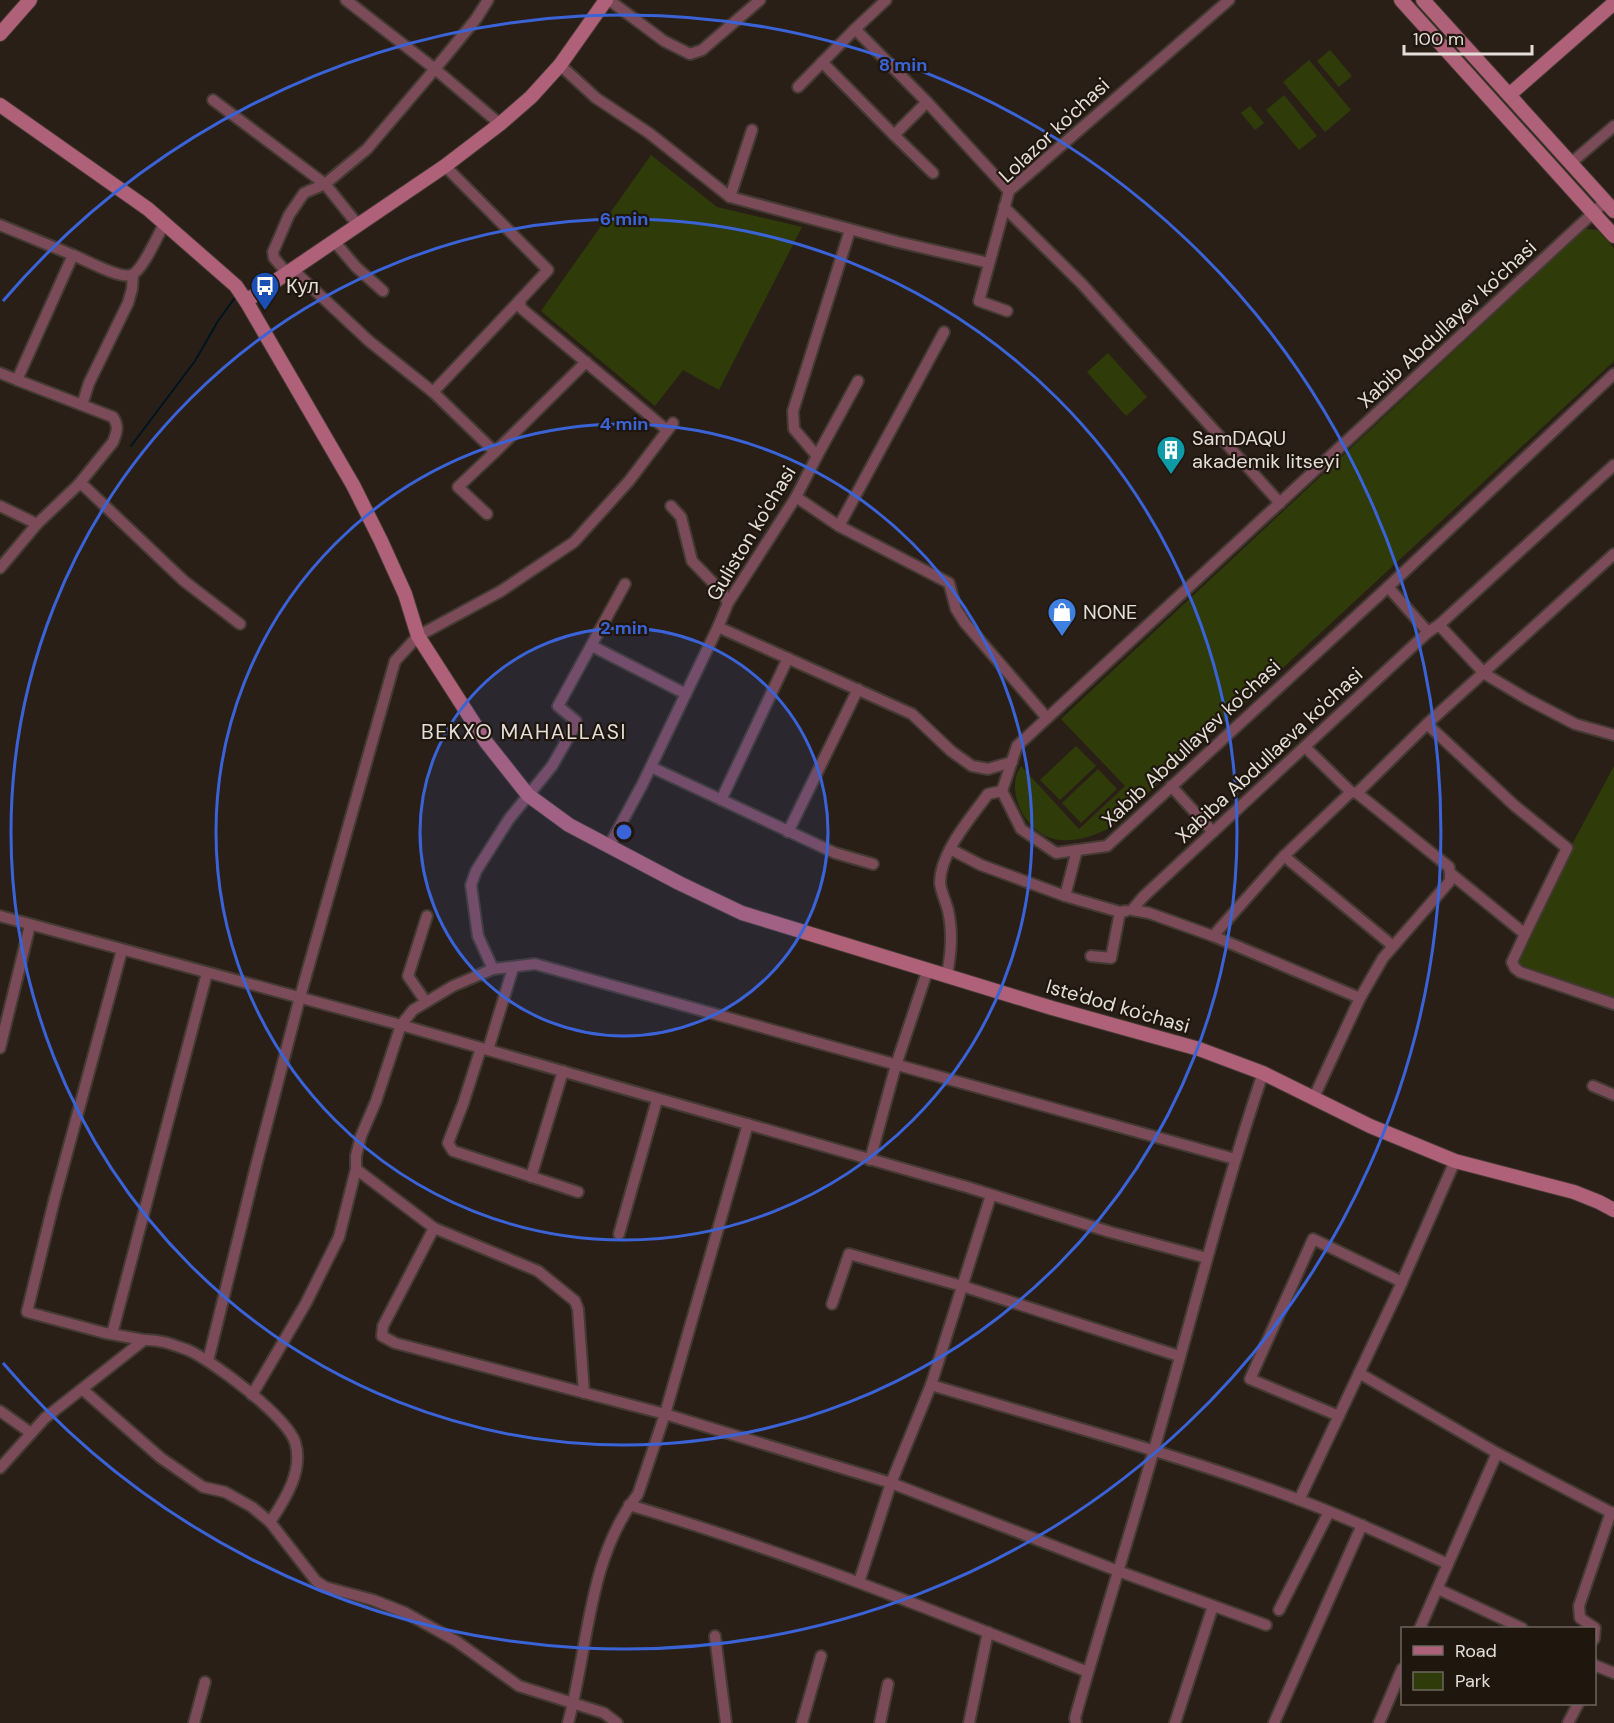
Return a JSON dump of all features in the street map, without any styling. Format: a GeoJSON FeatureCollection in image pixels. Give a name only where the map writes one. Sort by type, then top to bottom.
{"type":"FeatureCollection","features":[{"type":"Feature","properties":{"kind":"street"},"geometry":{"type":"LineString","coordinates":[[0,32],[30,0]]}},
{"type":"Feature","properties":{"kind":"street"},"geometry":{"type":"LineString","coordinates":[[346,0],[435,69],[500,124]]}},
{"type":"Feature","properties":{"kind":"street"},"geometry":{"type":"LineString","coordinates":[[488,0],[476,19],[367,149],[325,184],[304,193],[289,215],[273,252],[274,258],[369,341],[433,392],[495,452]]}},
{"type":"Feature","properties":{"kind":"street"},"geometry":{"type":"LineString","coordinates":[[246,301],[445,166],[500,124],[531,97],[560,65],[607,0],[664,41],[690,54],[702,50],[760,0]]}},
{"type":"Feature","properties":{"kind":"street"},"geometry":{"type":"LineString","coordinates":[[798,87],[886,0]]}},
{"type":"Feature","properties":{"kind":"street","name":"Lolazor ko'chasi"},"geometry":{"type":"LineString","coordinates":[[1007,311],[979,301],[1009,191],[1228,0]]}},
{"type":"Feature","properties":{"kind":"street"},"geometry":{"type":"LineString","coordinates":[[1401,0],[1614,236]]}},
{"type":"Feature","properties":{"kind":"street"},"geometry":{"type":"LineString","coordinates":[[1423,0],[1610,206]]}},
{"type":"Feature","properties":{"kind":"street"},"geometry":{"type":"LineString","coordinates":[[1509,95],[1614,3]]}},
{"type":"Feature","properties":{"kind":"street"},"geometry":{"type":"LineString","coordinates":[[855,29],[927,102],[1009,191]]}},
{"type":"Feature","properties":{"kind":"street"},"geometry":{"type":"LineString","coordinates":[[822,62],[933,173]]}},
{"type":"Feature","properties":{"kind":"street"},"geometry":{"type":"LineString","coordinates":[[560,65],[596,98],[650,133],[730,197],[850,230],[989,262]]}},
{"type":"Feature","properties":{"kind":"street"},"geometry":{"type":"LineString","coordinates":[[213,100],[325,184],[358,225]]}},
{"type":"Feature","properties":{"kind":"street"},"geometry":{"type":"LineString","coordinates":[[894,135],[927,102]]}},
{"type":"Feature","properties":{"kind":"street","name":"Iste'dod ko'chasi"},"geometry":{"type":"LineString","coordinates":[[0,105],[148,209],[236,286],[353,485],[405,594],[418,636],[486,742],[528,795],[569,825],[679,883],[742,913],[1052,1008],[1199,1049],[1263,1073],[1370,1126],[1455,1161],[1574,1192],[1614,1210]]}},
{"type":"Feature","properties":{"kind":"street"},"geometry":{"type":"LineString","coordinates":[[1571,163],[1614,126]]}},
{"type":"Feature","properties":{"kind":"street"},"geometry":{"type":"LineString","coordinates":[[730,197],[752,130]]}},
{"type":"Feature","properties":{"kind":"street"},"geometry":{"type":"LineString","coordinates":[[433,392],[548,270],[445,166]]}},
{"type":"Feature","properties":{"kind":"street","name":"Xabib Abdullayev ko'chasi"},"geometry":{"type":"LineString","coordinates":[[1610,206],[1594,212],[1017,746],[1002,791],[1021,829],[1056,853],[1107,846],[1388,587],[1614,374]]}},
{"type":"Feature","properties":{"kind":"street"},"geometry":{"type":"LineString","coordinates":[[1004,207],[1081,283],[1280,503]]}},
{"type":"Feature","properties":{"kind":"street"},"geometry":{"type":"LineString","coordinates":[[0,225],[122,276],[133,275],[140,269],[164,224]]}},
{"type":"Feature","properties":{"kind":"street","name":"Guliston ko'chasi"},"geometry":{"type":"LineString","coordinates":[[609,846],[651,767],[728,603],[796,497],[817,456],[794,429],[793,411],[850,230]]}},
{"type":"Feature","properties":{"kind":"street"},"geometry":{"type":"LineString","coordinates":[[334,241],[356,267],[383,291]]}},
{"type":"Feature","properties":{"kind":"street"},"geometry":{"type":"LineString","coordinates":[[17,380],[73,255]]}},
{"type":"Feature","properties":{"kind":"street"},"geometry":{"type":"LineString","coordinates":[[82,405],[89,383],[128,303],[133,275]]}},
{"type":"Feature","properties":{"kind":"street"},"geometry":{"type":"LineString","coordinates":[[208,1361],[300,997],[395,661],[418,636],[501,591],[574,542],[629,481],[670,426],[520,308],[520,300]]}},
{"type":"Feature","properties":{"kind":"street"},"geometry":{"type":"LineString","coordinates":[[839,526],[944,332]]}},
{"type":"Feature","properties":{"kind":"street"},"geometry":{"type":"LineString","coordinates":[[487,514],[458,487],[586,362]]}},
{"type":"Feature","properties":{"kind":"street"},"geometry":{"type":"LineString","coordinates":[[0,373],[113,417],[117,424],[117,434],[113,441],[79,483],[37,524],[0,568]]}},
{"type":"Feature","properties":{"kind":"street"},"geometry":{"type":"LineString","coordinates":[[817,456],[858,381]]}},
{"type":"Feature","properties":{"kind":"street","name":"Xabiba Abdullaeva ko'chasi"},"geometry":{"type":"LineString","coordinates":[[1132,910],[1143,897],[1428,632],[1439,625],[1614,465]]}},
{"type":"Feature","properties":{"kind":"street"},"geometry":{"type":"LineString","coordinates":[[79,483],[184,581],[240,624]]}},
{"type":"Feature","properties":{"kind":"street"},"geometry":{"type":"LineString","coordinates":[[796,497],[839,526],[949,583],[956,609],[965,623],[1047,718]]}},
{"type":"Feature","properties":{"kind":"street"},"geometry":{"type":"LineString","coordinates":[[670,506],[681,518],[692,561],[723,592],[728,603]]}},
{"type":"Feature","properties":{"kind":"street"},"geometry":{"type":"LineString","coordinates":[[0,507],[37,524]]}},
{"type":"Feature","properties":{"kind":"street"},"geometry":{"type":"LineString","coordinates":[[1213,936],[1284,856],[1614,554]]}},
{"type":"Feature","properties":{"kind":"street"},"geometry":{"type":"LineString","coordinates":[[493,969],[478,936],[471,885],[476,871],[509,819],[552,766],[575,726],[576,721],[558,706],[625,584]]}},
{"type":"Feature","properties":{"kind":"street"},"geometry":{"type":"LineString","coordinates":[[1388,587],[1428,632]]}},
{"type":"Feature","properties":{"kind":"street"},"geometry":{"type":"LineString","coordinates":[[1439,625],[1485,674],[1575,724],[1614,735]]}},
{"type":"Feature","properties":{"kind":"street"},"geometry":{"type":"LineString","coordinates":[[718,627],[912,714],[951,751],[972,766],[988,769],[1011,762]]}},
{"type":"Feature","properties":{"kind":"street"},"geometry":{"type":"LineString","coordinates":[[592,646],[686,694]]}},
{"type":"Feature","properties":{"kind":"street"},"geometry":{"type":"LineString","coordinates":[[721,800],[788,658]]}},
{"type":"Feature","properties":{"kind":"street"},"geometry":{"type":"LineString","coordinates":[[788,832],[858,689]]}},
{"type":"Feature","properties":{"kind":"street"},"geometry":{"type":"LineString","coordinates":[[1427,724],[1515,806],[1567,848],[1512,962],[1515,968],[1520,972],[1614,1004]]}},
{"type":"Feature","properties":{"kind":"street"},"geometry":{"type":"LineString","coordinates":[[1305,747],[1354,793],[1449,867],[1450,873],[1450,881],[1383,958],[1360,998],[1314,1097]]}},
{"type":"Feature","properties":{"kind":"street"},"geometry":{"type":"LineString","coordinates":[[651,767],[835,853],[873,864]]}},
{"type":"Feature","properties":{"kind":"street"},"geometry":{"type":"LineString","coordinates":[[1171,786],[1213,832]]}},
{"type":"Feature","properties":{"kind":"street"},"geometry":{"type":"LineString","coordinates":[[947,975],[952,947],[948,912],[940,884],[950,849],[988,794],[1002,791]]}},
{"type":"Feature","properties":{"kind":"street"},"geometry":{"type":"LineString","coordinates":[[950,849],[981,865],[1065,896],[1120,912],[1132,910],[1149,913],[1213,936],[1360,998]]}},
{"type":"Feature","properties":{"kind":"street"},"geometry":{"type":"LineString","coordinates":[[1065,896],[1077,850]]}},
{"type":"Feature","properties":{"kind":"street"},"geometry":{"type":"LineString","coordinates":[[1284,856],[1393,946]]}},
{"type":"Feature","properties":{"kind":"street"},"geometry":{"type":"LineString","coordinates":[[1450,873],[1525,934]]}},
{"type":"Feature","properties":{"kind":"street"},"geometry":{"type":"LineString","coordinates":[[1091,956],[1111,958],[1120,912]]}},
{"type":"Feature","properties":{"kind":"street"},"geometry":{"type":"LineString","coordinates":[[0,916],[401,1025],[657,1100],[748,1124],[1110,1232],[1207,1258]]}},
{"type":"Feature","properties":{"kind":"street"},"geometry":{"type":"LineString","coordinates":[[426,1002],[408,975],[427,916]]}},
{"type":"Feature","properties":{"kind":"street"},"geometry":{"type":"LineString","coordinates":[[0,1048],[30,924]]}},
{"type":"Feature","properties":{"kind":"street"},"geometry":{"type":"LineString","coordinates":[[122,950],[54,1201],[27,1312],[112,1334],[144,1340],[154,1339],[189,1351],[208,1361],[252,1395],[289,1430],[295,1443],[296,1458],[292,1480],[279,1509],[270,1522]]}},
{"type":"Feature","properties":{"kind":"street"},"geometry":{"type":"LineString","coordinates":[[252,1395],[306,1303],[339,1237],[356,1169],[356,1156],[361,1136],[376,1101],[401,1025],[413,1010],[426,1002],[453,986],[493,969],[535,964],[1235,1159]]}},
{"type":"Feature","properties":{"kind":"street"},"geometry":{"type":"LineString","coordinates":[[513,968],[448,1143],[453,1151],[578,1192]]}},
{"type":"Feature","properties":{"kind":"street"},"geometry":{"type":"LineString","coordinates":[[870,1160],[896,1065],[928,969]]}},
{"type":"Feature","properties":{"kind":"street"},"geometry":{"type":"LineString","coordinates":[[112,1334],[207,973]]}},
{"type":"Feature","properties":{"kind":"street"},"geometry":{"type":"LineString","coordinates":[[531,1177],[563,1071]]}},
{"type":"Feature","properties":{"kind":"street"},"geometry":{"type":"LineString","coordinates":[[1076,1723],[1075,1718],[1154,1451],[1235,1159],[1263,1073]]}},
{"type":"Feature","properties":{"kind":"street"},"geometry":{"type":"LineString","coordinates":[[1593,1086],[1614,1095]]}},
{"type":"Feature","properties":{"kind":"street"},"geometry":{"type":"LineString","coordinates":[[619,1234],[657,1100]]}},
{"type":"Feature","properties":{"kind":"street"},"geometry":{"type":"LineString","coordinates":[[568,1723],[574,1702],[592,1597],[604,1558],[629,1505],[638,1494],[665,1414],[748,1124]]}},
{"type":"Feature","properties":{"kind":"street"},"geometry":{"type":"LineString","coordinates":[[1299,1500],[1402,1282],[1455,1161]]}},
{"type":"Feature","properties":{"kind":"street"},"geometry":{"type":"LineString","coordinates":[[356,1169],[435,1228],[538,1272],[575,1301],[578,1309],[584,1393]]}},
{"type":"Feature","properties":{"kind":"street"},"geometry":{"type":"LineString","coordinates":[[859,1582],[891,1483],[931,1384],[991,1195]]}},
{"type":"Feature","properties":{"kind":"street"},"geometry":{"type":"LineString","coordinates":[[435,1228],[383,1326],[382,1336],[407,1348],[665,1414],[891,1483],[1118,1572],[1266,1625]]}},
{"type":"Feature","properties":{"kind":"street"},"geometry":{"type":"LineString","coordinates":[[1339,1416],[1250,1379],[1313,1239],[1402,1282]]}},
{"type":"Feature","properties":{"kind":"street"},"geometry":{"type":"LineString","coordinates":[[832,1304],[849,1254],[962,1286],[1179,1356]]}},
{"type":"Feature","properties":{"kind":"street"},"geometry":{"type":"LineString","coordinates":[[0,1468],[45,1418],[144,1340]]}},
{"type":"Feature","properties":{"kind":"street"},"geometry":{"type":"LineString","coordinates":[[1359,1373],[1497,1453],[1612,1513],[1579,1606],[1580,1618],[1594,1627]]}},
{"type":"Feature","properties":{"kind":"street"},"geometry":{"type":"LineString","coordinates":[[931,1384],[1154,1451],[1299,1500],[1362,1525],[1448,1564]]}},
{"type":"Feature","properties":{"kind":"street"},"geometry":{"type":"LineString","coordinates":[[81,1389],[170,1464],[203,1487],[225,1492],[252,1507],[270,1522],[309,1573],[326,1587],[373,1600],[406,1613],[456,1641],[519,1686],[604,1713],[617,1723]]}},
{"type":"Feature","properties":{"kind":"street"},"geometry":{"type":"LineString","coordinates":[[0,1411],[31,1433]]}},
{"type":"Feature","properties":{"kind":"street"},"geometry":{"type":"LineString","coordinates":[[1421,1627],[1497,1453]]}},
{"type":"Feature","properties":{"kind":"street"},"geometry":{"type":"LineString","coordinates":[[629,1505],[702,1527],[859,1582],[1088,1672]]}},
{"type":"Feature","properties":{"kind":"street"},"geometry":{"type":"LineString","coordinates":[[1279,1610],[1329,1512]]}},
{"type":"Feature","properties":{"kind":"street"},"geometry":{"type":"LineString","coordinates":[[1275,1723],[1362,1525]]}},
{"type":"Feature","properties":{"kind":"street"},"geometry":{"type":"LineString","coordinates":[[1438,1589],[1518,1627]]}},
{"type":"Feature","properties":{"kind":"street"},"geometry":{"type":"LineString","coordinates":[[1175,1723],[1213,1606]]}},
{"type":"Feature","properties":{"kind":"street"},"geometry":{"type":"LineString","coordinates":[[969,1723],[988,1632]]}},
{"type":"Feature","properties":{"kind":"street"},"geometry":{"type":"LineString","coordinates":[[715,1636],[726,1723]]}},
{"type":"Feature","properties":{"kind":"street"},"geometry":{"type":"LineString","coordinates":[[802,1723],[821,1656]]}},
{"type":"Feature","properties":{"kind":"street"},"geometry":{"type":"LineString","coordinates":[[1596,1667],[1614,1672]]}},
{"type":"Feature","properties":{"kind":"street"},"geometry":{"type":"LineString","coordinates":[[1379,1723],[1401,1671]]}},
{"type":"Feature","properties":{"kind":"street"},"geometry":{"type":"LineString","coordinates":[[194,1723],[206,1682]]}},
{"type":"Feature","properties":{"kind":"street"},"geometry":{"type":"LineString","coordinates":[[880,1723],[888,1684]]}},
{"type":"Feature","properties":{"kind":"street"},"geometry":{"type":"LineString","coordinates":[[1568,1723],[1577,1705]]}},
{"type":"Feature","properties":{"kind":"green space"},"geometry":{"type":"Polygon","coordinates":[[[1330,50],[1352,76],[1339,87],[1317,61],[1330,50]]]}},
{"type":"Feature","properties":{"kind":"green space"},"geometry":{"type":"Polygon","coordinates":[[[1309,60],[1351,110],[1325,132],[1283,82],[1309,60]]]}},
{"type":"Feature","properties":{"kind":"green space"},"geometry":{"type":"Polygon","coordinates":[[[1284,95],[1317,136],[1299,150],[1266,110],[1284,95]]]}},
{"type":"Feature","properties":{"kind":"green space"},"geometry":{"type":"Polygon","coordinates":[[[1250,106],[1264,123],[1255,130],[1241,113],[1250,106]]]}},
{"type":"Feature","properties":{"kind":"green space"},"geometry":{"type":"Polygon","coordinates":[[[651,155],[717,207],[802,227],[719,390],[683,370],[655,406],[541,311],[651,155]]]}},
{"type":"Feature","properties":{"kind":"green space"},"geometry":{"type":"Polygon","coordinates":[[[1585,229],[1598,230],[1614,248],[1614,361],[1110,828],[1074,840],[1060,840],[1048,837],[1029,823],[1017,800],[1015,788],[1016,777],[1021,766],[1079,829],[1125,786],[1061,719],[1585,229]]]}},
{"type":"Feature","properties":{"kind":"green space"},"geometry":{"type":"Polygon","coordinates":[[[1108,353],[1147,397],[1126,416],[1087,372],[1108,353]]]}},
{"type":"Feature","properties":{"kind":"green space"},"geometry":{"type":"Polygon","coordinates":[[[1076,746],[1096,766],[1060,800],[1040,780],[1076,746]]]}},
{"type":"Feature","properties":{"kind":"green space"},"geometry":{"type":"Polygon","coordinates":[[[1614,766],[1614,1004],[1520,964],[1517,958],[1545,895],[1614,766]]]}},
{"type":"Feature","properties":{"kind":"green space"},"geometry":{"type":"Polygon","coordinates":[[[1098,769],[1117,789],[1081,823],[1062,803],[1098,769]]]}},
{"type":"Feature","properties":{"kind":"waterway"},"geometry":{"type":"LineString","coordinates":[[131,446],[195,361],[218,321],[236,296]]}},
{"type":"Feature","properties":{"kind":"place","name":"Кул"},"geometry":{"type":"Point","coordinates":[265,312]}},
{"type":"Feature","properties":{"kind":"place","name":"SamDAQU akademik litseyi"},"geometry":{"type":"Point","coordinates":[1171,476]}},
{"type":"Feature","properties":{"kind":"place","name":"NONE"},"geometry":{"type":"Point","coordinates":[1062,638]}},
{"type":"Feature","properties":{"kind":"district","name":"BEKXO MAHALLASI"},"geometry":{"type":"Point","coordinates":[524,732]}}]}
